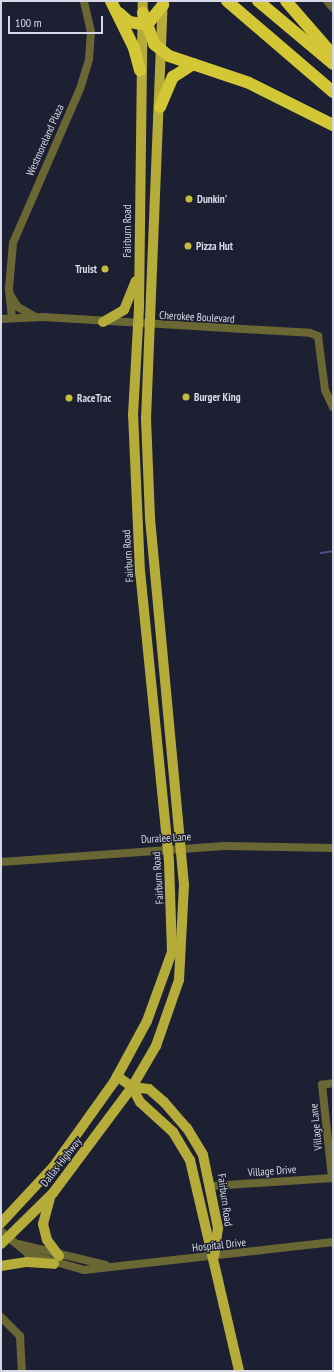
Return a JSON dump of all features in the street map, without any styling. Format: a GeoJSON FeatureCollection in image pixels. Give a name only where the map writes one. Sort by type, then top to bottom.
{"type":"FeatureCollection","features":[{"type":"Feature","properties":{"kind":"highway"},"geometry":{"type":"LineString","coordinates":[[226,1],[333,92]]}},
{"type":"Feature","properties":{"kind":"highway"},"geometry":{"type":"LineString","coordinates":[[258,1],[333,64]]}},
{"type":"Feature","properties":{"kind":"highway"},"geometry":{"type":"LineString","coordinates":[[286,1],[333,55]]}},
{"type":"Feature","properties":{"kind":"highway"},"geometry":{"type":"LineString","coordinates":[[113,5],[129,22],[163,3]]}},
{"type":"Feature","properties":{"kind":"highway"},"geometry":{"type":"LineString","coordinates":[[113,5],[134,48],[140,70]]}},
{"type":"Feature","properties":{"kind":"highway"},"geometry":{"type":"LineString","coordinates":[[143,15],[162,51],[193,64],[249,83],[333,125]]}},
{"type":"Feature","properties":{"kind":"highway"},"geometry":{"type":"LineString","coordinates":[[160,107],[173,77],[193,64]]}},
{"type":"Feature","properties":{"kind":"main road"},"geometry":{"type":"LineString","coordinates":[[132,1087],[156,1046],[179,980],[185,910],[148,490],[150,325],[163,3]]}},
{"type":"Feature","properties":{"kind":"main road","name":"Fairburn Road"},"geometry":{"type":"LineString","coordinates":[[143,15],[140,70],[139,273],[133,415],[140,573],[168,849],[172,952],[147,1021],[117,1076],[132,1087],[140,1102],[173,1132],[187,1154],[214,1257],[239,1371]]}},
{"type":"Feature","properties":{"kind":"main road"},"geometry":{"type":"LineString","coordinates":[[102,322],[124,310],[139,273]]}},
{"type":"Feature","properties":{"kind":"main road","name":"Dallas Highway"},"geometry":{"type":"LineString","coordinates":[[1,1223],[54,1166],[117,1076]]}},
{"type":"Feature","properties":{"kind":"main road","name":"Fairburn Road"},"geometry":{"type":"LineString","coordinates":[[132,1087],[149,1089],[180,1118],[203,1155],[212,1186],[218,1228],[214,1257]]}},
{"type":"Feature","properties":{"kind":"main road","name":"Dallas Highway"},"geometry":{"type":"LineString","coordinates":[[3,1238],[53,1193],[132,1087]]}},
{"type":"Feature","properties":{"kind":"main road"},"geometry":{"type":"LineString","coordinates":[[2,1266],[57,1260],[46,1240],[43,1224],[53,1193]]}},
{"type":"Feature","properties":{"kind":"street","name":"Westmoreland Plaza"},"geometry":{"type":"LineString","coordinates":[[12,318],[8,288],[13,243],[20,221],[80,89],[89,59],[91,32],[84,1]]}},
{"type":"Feature","properties":{"kind":"street"},"geometry":{"type":"LineString","coordinates":[[327,1],[333,8]]}},
{"type":"Feature","properties":{"kind":"street"},"geometry":{"type":"LineString","coordinates":[[8,288],[18,307],[36,317]]}},
{"type":"Feature","properties":{"kind":"street"},"geometry":{"type":"LineString","coordinates":[[1,315],[10,301]]}},
{"type":"Feature","properties":{"kind":"street","name":"Cherokee Boulevard"},"geometry":{"type":"LineString","coordinates":[[1,319],[36,317],[318,336],[325,390],[333,407]]}},
{"type":"Feature","properties":{"kind":"street","name":"Duralee Lane"},"geometry":{"type":"LineString","coordinates":[[1,862],[180,848],[333,848]]}},
{"type":"Feature","properties":{"kind":"street","name":"Village Lane"},"geometry":{"type":"LineString","coordinates":[[332,1178],[322,1084],[333,1083]]}},
{"type":"Feature","properties":{"kind":"street","name":"Village Drive"},"geometry":{"type":"LineString","coordinates":[[212,1186],[332,1178]]}},
{"type":"Feature","properties":{"kind":"street","name":"Hospital Drive"},"geometry":{"type":"LineString","coordinates":[[3,1238],[18,1244],[28,1254],[57,1260],[84,1270],[107,1265],[214,1257],[333,1242]]}},
{"type":"Feature","properties":{"kind":"street"},"geometry":{"type":"LineString","coordinates":[[1,1318],[20,1336],[22,1371]]}},
{"type":"Feature","properties":{"kind":"waterway"},"geometry":{"type":"LineString","coordinates":[[321,553],[333,551]]}},
{"type":"Feature","properties":{"kind":"place","name":"Dunkin'"},"geometry":{"type":"Point","coordinates":[189,199]}},
{"type":"Feature","properties":{"kind":"place","name":"Pizza Hut"},"geometry":{"type":"Point","coordinates":[188,246]}},
{"type":"Feature","properties":{"kind":"place","name":"Truist"},"geometry":{"type":"Point","coordinates":[105,269]}},
{"type":"Feature","properties":{"kind":"place","name":"Burger King"},"geometry":{"type":"Point","coordinates":[186,397]}},
{"type":"Feature","properties":{"kind":"place","name":"RaceTrac"},"geometry":{"type":"Point","coordinates":[69,398]}}]}
